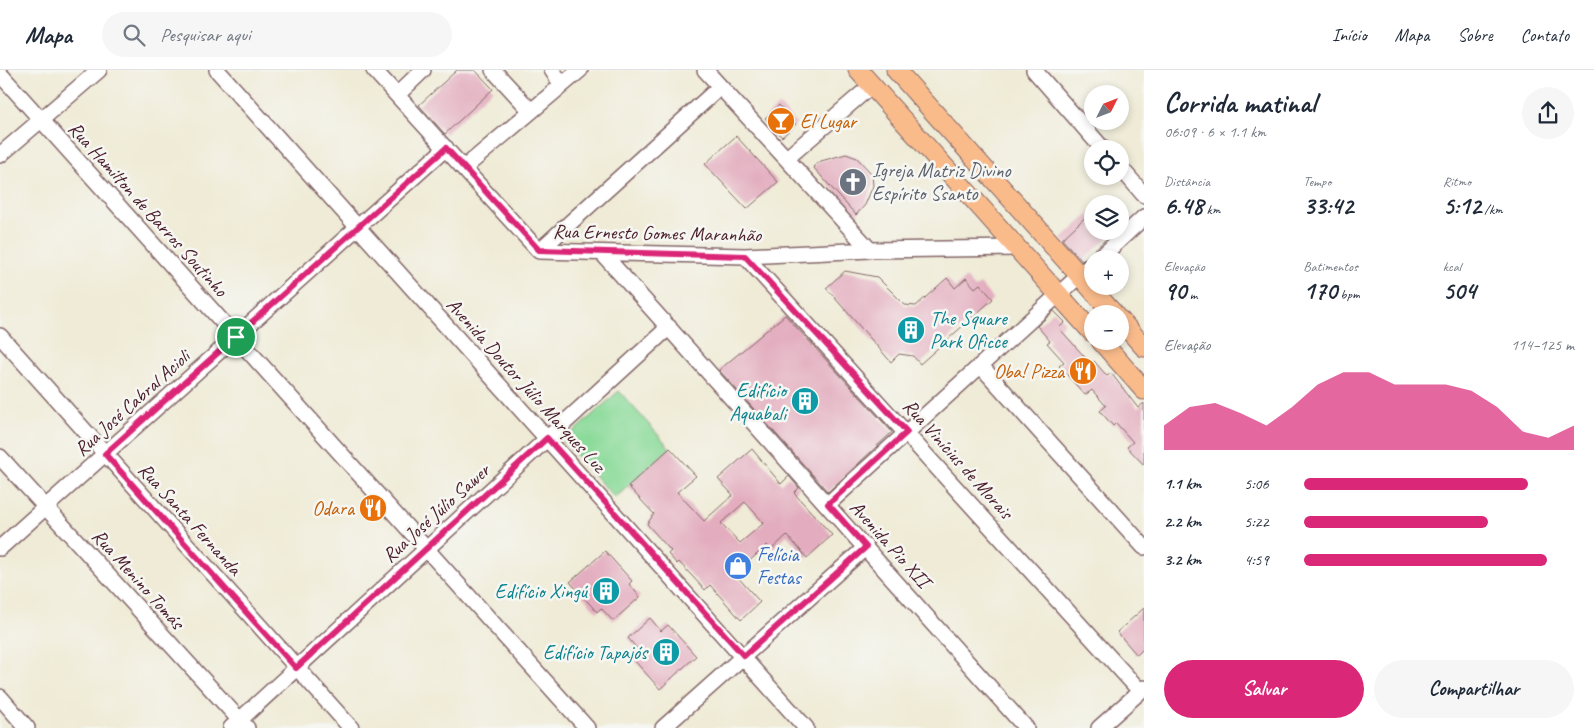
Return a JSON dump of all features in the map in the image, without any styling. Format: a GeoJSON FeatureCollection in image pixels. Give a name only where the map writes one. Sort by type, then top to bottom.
{"type":"FeatureCollection","features":[{"type":"Feature","properties":{"kind":"main road"},"geometry":{"type":"LineString","coordinates":[[858,70],[1084,323]]}},
{"type":"Feature","properties":{"kind":"main road"},"geometry":{"type":"LineString","coordinates":[[896,70],[1084,268]]}},
{"type":"Feature","properties":{"kind":"main road"},"geometry":{"type":"LineString","coordinates":[[1129,330],[1144,347]]}},
{"type":"Feature","properties":{"kind":"main road"},"geometry":{"type":"LineString","coordinates":[[1109,350],[1144,390]]}},
{"type":"Feature","properties":{"kind":"street"},"geometry":{"type":"LineString","coordinates":[[0,155],[99,70]]}},
{"type":"Feature","properties":{"kind":"street","name":"Avenida Doutor Júlio Marques Luz"},"geometry":{"type":"LineString","coordinates":[[216,70],[744,656],[806,728]]}},
{"type":"Feature","properties":{"kind":"street","name":"Rua Ernesto Gomes Maranhão"},"geometry":{"type":"LineString","coordinates":[[374,70],[539,250],[745,256],[870,250],[1018,248]]}},
{"type":"Feature","properties":{"kind":"street"},"geometry":{"type":"LineString","coordinates":[[397,95],[423,70]]}},
{"type":"Feature","properties":{"kind":"street"},"geometry":{"type":"LineString","coordinates":[[493,70],[531,112]]}},
{"type":"Feature","properties":{"kind":"street"},"geometry":{"type":"LineString","coordinates":[[552,70],[562,85]]}},
{"type":"Feature","properties":{"kind":"street"},"geometry":{"type":"LineString","coordinates":[[464,168],[580,70]]}},
{"type":"Feature","properties":{"kind":"street"},"geometry":{"type":"LineString","coordinates":[[705,70],[870,250]]}},
{"type":"Feature","properties":{"kind":"street"},"geometry":{"type":"LineString","coordinates":[[1034,70],[1096,140]]}},
{"type":"Feature","properties":{"kind":"street","name":"Rua Hamilton de Barros Soutinho"},"geometry":{"type":"LineString","coordinates":[[0,74],[587,728]]}},
{"type":"Feature","properties":{"kind":"street"},"geometry":{"type":"LineString","coordinates":[[787,158],[872,85]]}},
{"type":"Feature","properties":{"kind":"street"},"geometry":{"type":"LineString","coordinates":[[539,250],[720,87]]}},
{"type":"Feature","properties":{"kind":"street","name":"Rua José Cabral Acioli"},"geometry":{"type":"LineString","coordinates":[[0,548],[446,148]]}},
{"type":"Feature","properties":{"kind":"street"},"geometry":{"type":"LineString","coordinates":[[1129,178],[1144,195]]}},
{"type":"Feature","properties":{"kind":"street"},"geometry":{"type":"LineString","coordinates":[[1108,250],[1144,217]]}},
{"type":"Feature","properties":{"kind":"street","name":"Avenida Pio XII"},"geometry":{"type":"LineString","coordinates":[[602,253],[1026,728]]}},
{"type":"Feature","properties":{"kind":"street","name":"Rua Vinícius de Morais"},"geometry":{"type":"LineString","coordinates":[[745,256],[1142,690]]}},
{"type":"Feature","properties":{"kind":"street"},"geometry":{"type":"LineString","coordinates":[[828,504],[1084,272]]}},
{"type":"Feature","properties":{"kind":"street","name":"Rua José Júlio Sawer"},"geometry":{"type":"LineString","coordinates":[[239,725],[296,668],[669,327]]}},
{"type":"Feature","properties":{"kind":"street","name":"Rua Santa Fernanda"},"geometry":{"type":"LineString","coordinates":[[0,336],[351,728]]}},
{"type":"Feature","properties":{"kind":"street"},"geometry":{"type":"LineString","coordinates":[[981,366],[1144,547]]}},
{"type":"Feature","properties":{"kind":"street","name":"Rua Menino Tomás"},"geometry":{"type":"LineString","coordinates":[[0,457],[239,725]]}},
{"type":"Feature","properties":{"kind":"street"},"geometry":{"type":"LineString","coordinates":[[663,728],[866,547]]}},
{"type":"Feature","properties":{"kind":"street"},"geometry":{"type":"LineString","coordinates":[[1099,728],[1142,690]]}},
{"type":"Feature","properties":{"kind":"street"},"geometry":{"type":"LineString","coordinates":[[0,697],[27,728]]}},
{"type":"Feature","properties":{"kind":"green space"},"geometry":{"type":"Polygon","coordinates":[[[619,391],[670,448],[615,498],[563,441],[619,391]]]}},
{"type":"Feature","properties":{"kind":"building"},"geometry":{"type":"Polygon","coordinates":[[[457,70],[475,70],[493,89],[445,134],[419,105],[457,70]]]}},
{"type":"Feature","properties":{"kind":"building","name":"El Lugar"},"geometry":{"type":"Polygon","coordinates":[[[779,105],[796,124],[782,137],[765,118],[779,105]]]}},
{"type":"Feature","properties":{"kind":"building"},"geometry":{"type":"Polygon","coordinates":[[[736,136],[778,182],[747,209],[705,164],[736,136]]]}},
{"type":"Feature","properties":{"kind":"building","name":"Igreja Matriz Divino Espírito Ssanto"},"geometry":{"type":"Polygon","coordinates":[[[846,154],[857,158],[872,174],[873,186],[865,205],[856,215],[813,167],[821,161],[846,154]]]}},
{"type":"Feature","properties":{"kind":"building"},"geometry":{"type":"Polygon","coordinates":[[[1084,218],[1084,240],[1105,240],[1094,250],[1084,250],[1084,259],[1082,261],[1062,239],[1084,218]]]}},
{"type":"Feature","properties":{"kind":"building","name":"The Square Park Oficce"},"geometry":{"type":"Polygon","coordinates":[[[845,271],[877,277],[905,305],[916,306],[947,278],[955,288],[966,278],[975,288],[980,284],[993,299],[920,364],[913,356],[899,354],[891,362],[826,288],[845,271]]]}},
{"type":"Feature","properties":{"kind":"building"},"geometry":{"type":"Polygon","coordinates":[[[1054,311],[1065,322],[1059,328],[1091,364],[1094,361],[1107,376],[1111,373],[1138,408],[1144,403],[1144,465],[1127,447],[1133,442],[1116,423],[1113,426],[1100,411],[1106,406],[1092,390],[1085,395],[1059,366],[1064,362],[1047,343],[1050,341],[1037,326],[1054,311]]]}},
{"type":"Feature","properties":{"kind":"building","name":"Edifício Aquabali"},"geometry":{"type":"Polygon","coordinates":[[[785,315],[892,432],[828,492],[719,370],[785,315]]]}},
{"type":"Feature","properties":{"kind":"building"},"geometry":{"type":"Polygon","coordinates":[[[670,448],[696,476],[677,492],[704,521],[733,495],[718,479],[752,449],[781,484],[789,476],[799,488],[794,493],[832,535],[807,558],[787,535],[771,550],[767,545],[735,574],[760,602],[741,620],[710,585],[705,590],[679,562],[677,564],[668,554],[671,551],[647,524],[654,514],[628,486],[670,448]],[[745,502],[721,523],[740,543],[764,523],[745,502]]]}},
{"type":"Feature","properties":{"kind":"building","name":"Edifício Xingú"},"geometry":{"type":"Polygon","coordinates":[[[605,551],[632,581],[629,584],[640,597],[613,621],[601,608],[597,612],[570,582],[605,551]]]}},
{"type":"Feature","properties":{"kind":"building"},"geometry":{"type":"Polygon","coordinates":[[[1144,608],[1144,648],[1137,655],[1117,632],[1144,608]]]}},
{"type":"Feature","properties":{"kind":"building","name":"Edifício Tapajós"},"geometry":{"type":"Polygon","coordinates":[[[650,618],[661,631],[668,625],[696,656],[660,689],[632,658],[639,651],[628,638],[650,618]]]}},
{"type":"Feature","properties":{"kind":"place","name":"El Lugar"},"geometry":{"type":"Point","coordinates":[781,121]}},
{"type":"Feature","properties":{"kind":"place","name":"Igreja Matriz Divino Espírito Ssanto"},"geometry":{"type":"Point","coordinates":[853,182]}},
{"type":"Feature","properties":{"kind":"place","name":"The Square Park Oficce"},"geometry":{"type":"Point","coordinates":[911,330]}},
{"type":"Feature","properties":{"kind":"place","name":"Oba! Pizza"},"geometry":{"type":"Point","coordinates":[1083,371]}},
{"type":"Feature","properties":{"kind":"place","name":"Edifício Aquabali"},"geometry":{"type":"Point","coordinates":[805,401]}},
{"type":"Feature","properties":{"kind":"place","name":"Odara"},"geometry":{"type":"Point","coordinates":[373,508]}},
{"type":"Feature","properties":{"kind":"place","name":"Felícia Festas"},"geometry":{"type":"Point","coordinates":[738,566]}},
{"type":"Feature","properties":{"kind":"place","name":"Edifício Xingú"},"geometry":{"type":"Point","coordinates":[606,591]}},
{"type":"Feature","properties":{"kind":"place","name":"Edifício Tapajós"},"geometry":{"type":"Point","coordinates":[666,652]}},
{"type":"Feature","properties":{"kind":"route"},"geometry":{"type":"LineString","coordinates":[[446,148],[539,250],[745,256],[907,432],[828,504],[866,547],[744,656],[547,438],[296,668],[105,454],[236,337],[446,148]]}}]}
